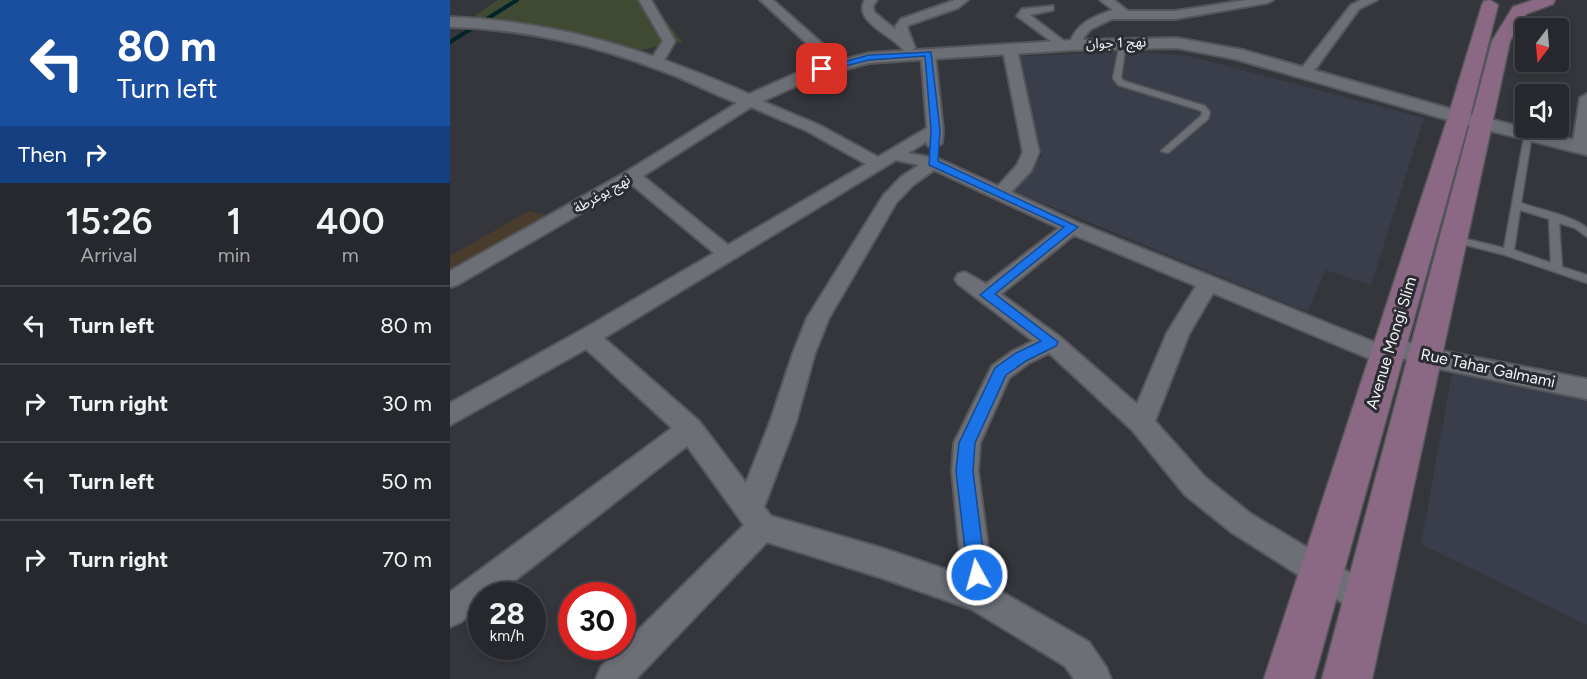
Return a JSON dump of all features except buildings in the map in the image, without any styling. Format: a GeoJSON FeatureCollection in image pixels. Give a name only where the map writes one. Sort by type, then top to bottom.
{"type":"FeatureCollection","features":[{"type":"Feature","properties":{"kind":"main road","name":"Avenue Mongi Slim"},"geometry":{"type":"LineString","coordinates":[[1289,679],[1389,351],[1470,120],[1502,41],[1508,3]]}},
{"type":"Feature","properties":{"kind":"main road","name":"Avenue Mongi Slim"},"geometry":{"type":"LineString","coordinates":[[1347,679],[1454,239],[1470,120]]}},
{"type":"Feature","properties":{"kind":"street"},"geometry":{"type":"LineString","coordinates":[[657,61],[669,41],[645,1],[661,0]]}},
{"type":"Feature","properties":{"kind":"street"},"geometry":{"type":"LineString","coordinates":[[766,0],[837,64]]}},
{"type":"Feature","properties":{"kind":"street"},"geometry":{"type":"LineString","coordinates":[[613,679],[755,518],[804,353],[818,318],[889,200],[907,181],[933,163],[935,130],[916,50],[901,27],[905,22],[947,8],[962,0]]}},
{"type":"Feature","properties":{"kind":"street"},"geometry":{"type":"LineString","coordinates":[[1106,0],[1116,13]]}},
{"type":"Feature","properties":{"kind":"street"},"geometry":{"type":"LineString","coordinates":[[1116,13],[1175,15],[1267,0]]}},
{"type":"Feature","properties":{"kind":"street"},"geometry":{"type":"LineString","coordinates":[[1306,72],[1355,7],[1371,0]]}},
{"type":"Feature","properties":{"kind":"street"},"geometry":{"type":"LineString","coordinates":[[868,1],[866,10],[870,16],[916,50]]}},
{"type":"Feature","properties":{"kind":"street"},"geometry":{"type":"LineString","coordinates":[[1049,8],[1026,12],[1023,15],[1069,45],[1083,28],[1116,13],[1154,2]]}},
{"type":"Feature","properties":{"kind":"street"},"geometry":{"type":"LineString","coordinates":[[450,22],[524,26],[591,40],[657,61],[750,101]]}},
{"type":"Feature","properties":{"kind":"street","name":"نهج 1 جوان"},"geometry":{"type":"LineString","coordinates":[[750,101],[777,87],[837,64],[916,50],[1010,50],[1154,42],[1208,48],[1306,72],[1515,131]]}},
{"type":"Feature","properties":{"kind":"street"},"geometry":{"type":"LineString","coordinates":[[999,195],[1025,166],[1031,152],[1010,50]]}},
{"type":"Feature","properties":{"kind":"street"},"geometry":{"type":"LineString","coordinates":[[1583,148],[1586,95]]}},
{"type":"Feature","properties":{"kind":"street","name":"Rue Tahar Galmami"},"geometry":{"type":"LineString","coordinates":[[750,101],[887,159],[933,163],[1072,227],[1209,283],[1389,351],[1587,389]]}},
{"type":"Feature","properties":{"kind":"street","name":"نهج يوغرطة"},"geometry":{"type":"LineString","coordinates":[[450,280],[632,176],[750,101]]}},
{"type":"Feature","properties":{"kind":"street"},"geometry":{"type":"LineString","coordinates":[[450,415],[588,337],[935,130]]}},
{"type":"Feature","properties":{"kind":"street","name":"نهج 1 جوان"},"geometry":{"type":"LineString","coordinates":[[1544,138],[1583,148]]}},
{"type":"Feature","properties":{"kind":"street"},"geometry":{"type":"LineString","coordinates":[[632,176],[726,253]]}},
{"type":"Feature","properties":{"kind":"street"},"geometry":{"type":"LineString","coordinates":[[986,295],[1072,227]]}},
{"type":"Feature","properties":{"kind":"street"},"geometry":{"type":"LineString","coordinates":[[965,279],[1052,342],[1141,423],[1195,486],[1241,523],[1366,600]]}},
{"type":"Feature","properties":{"kind":"street"},"geometry":{"type":"LineString","coordinates":[[1141,423],[1178,333],[1209,283]]}},
{"type":"Feature","properties":{"kind":"street"},"geometry":{"type":"LineString","coordinates":[[588,337],[690,429],[755,518],[979,596],[1077,654],[1094,679]]}},
{"type":"Feature","properties":{"kind":"street"},"geometry":{"type":"LineString","coordinates":[[979,596],[964,471],[967,443],[1000,372],[1021,357],[1052,342]]}},
{"type":"Feature","properties":{"kind":"street"},"geometry":{"type":"LineString","coordinates":[[450,612],[690,429]]}},
{"type":"Feature","properties":{"kind":"lane"},"geometry":{"type":"LineString","coordinates":[[1123,43],[1117,78],[1121,83],[1202,108],[1206,112],[1205,117],[1165,151]]}},
{"type":"Feature","properties":{"kind":"lane"},"geometry":{"type":"LineString","coordinates":[[1508,252],[1527,138]]}},
{"type":"Feature","properties":{"kind":"lane"},"geometry":{"type":"LineString","coordinates":[[1516,205],[1579,226],[1587,234]]}},
{"type":"Feature","properties":{"kind":"lane"},"geometry":{"type":"LineString","coordinates":[[1554,216],[1557,269]]}},
{"type":"Feature","properties":{"kind":"lane"},"geometry":{"type":"LineString","coordinates":[[1454,239],[1508,252],[1587,279]]}},
{"type":"Feature","properties":{"kind":"shaded area"},"geometry":{"type":"Polygon","coordinates":[[[1125,51],[1189,56],[1424,118],[1371,285],[1326,270],[1307,312],[1004,187],[1043,156],[1011,57],[1125,51]]]}},
{"type":"Feature","properties":{"kind":"shaded area"},"geometry":{"type":"Polygon","coordinates":[[[529,211],[555,218],[450,280],[450,256],[529,211]]]}},
{"type":"Feature","properties":{"kind":"shaded area"},"geometry":{"type":"Polygon","coordinates":[[[1452,373],[1587,400],[1587,625],[1421,544],[1452,373]]]}},
{"type":"Feature","properties":{"kind":"green space"},"geometry":{"type":"Polygon","coordinates":[[[498,0],[650,0],[682,42],[640,50],[524,22],[470,19],[498,0]]]}},
{"type":"Feature","properties":{"kind":"waterway"},"geometry":{"type":"LineString","coordinates":[[450,42],[517,0]]}},
{"type":"Feature","properties":{"kind":"route"},"geometry":{"type":"LineString","coordinates":[[822,69],[869,58],[928,54],[935,130],[933,163],[1072,227],[986,295],[1052,342],[1021,357],[1000,372],[984,402],[967,443],[964,471],[977,575]]}}]}
